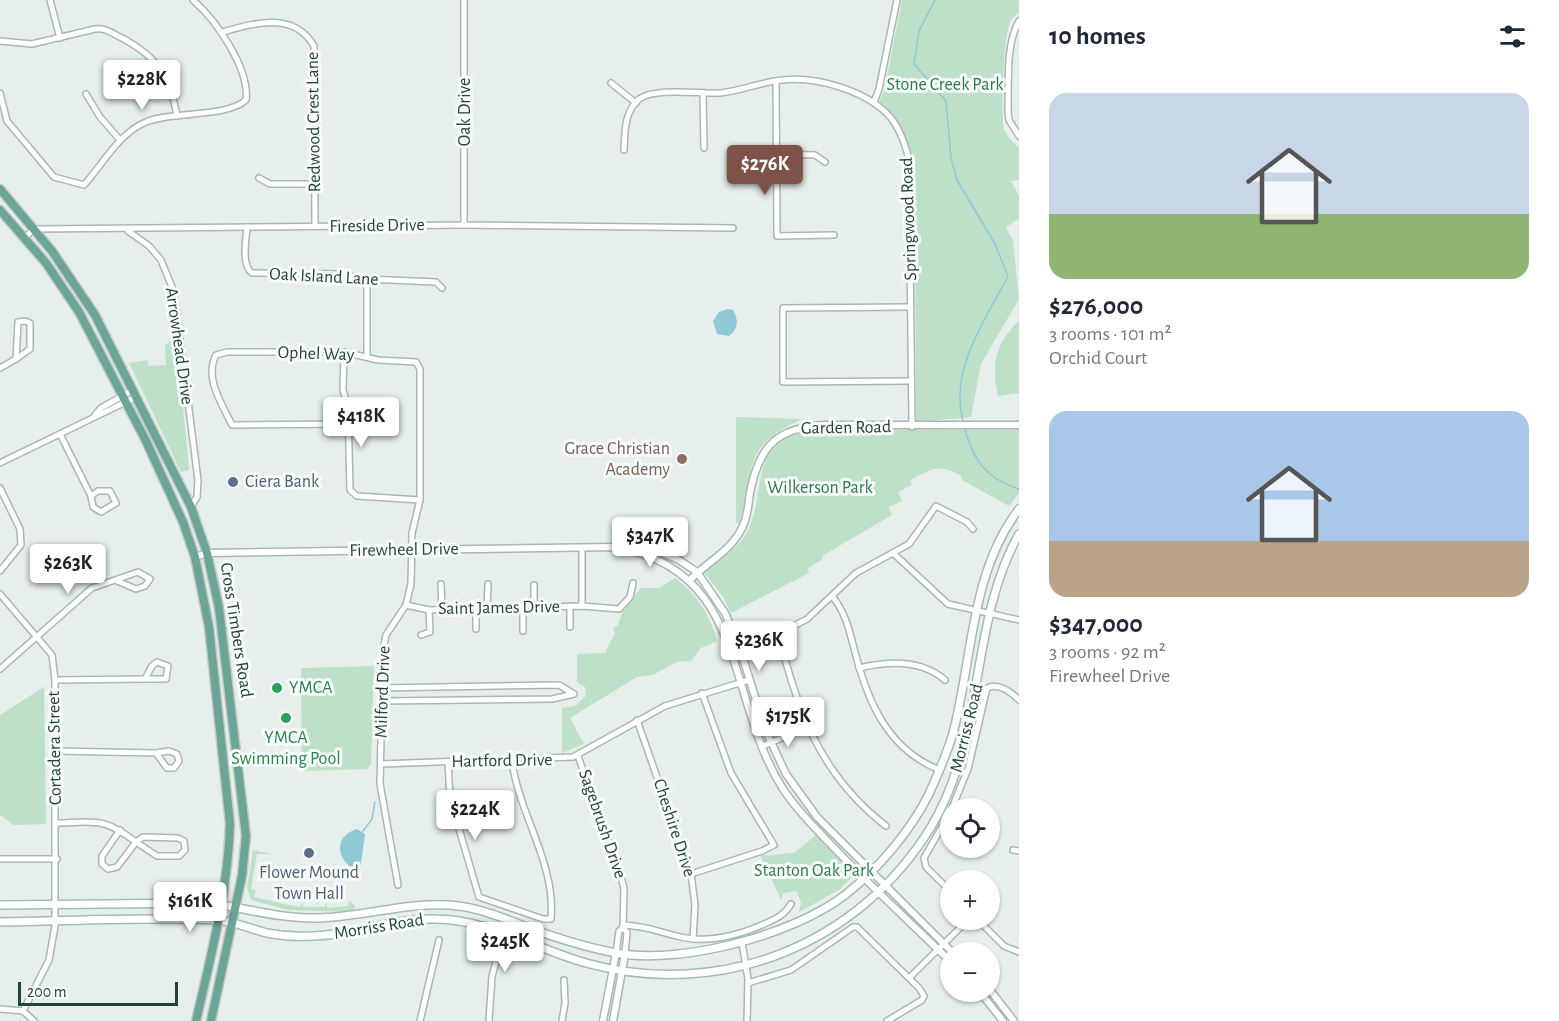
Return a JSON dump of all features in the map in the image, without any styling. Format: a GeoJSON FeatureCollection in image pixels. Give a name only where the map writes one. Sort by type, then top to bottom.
{"type":"FeatureCollection","features":[{"type":"Feature","properties":{"kind":"main road","name":"Cross Timbers Road"},"geometry":{"type":"LineString","coordinates":[[0,189],[34,229],[90,307],[191,507],[207,553],[225,653],[246,836],[236,906],[211,1021]]}},
{"type":"Feature","properties":{"kind":"main road","name":"Cross Timbers Road"},"geometry":{"type":"LineString","coordinates":[[0,210],[46,263],[68,294],[168,486],[195,556],[209,627],[230,824],[222,905],[196,1021]]}},
{"type":"Feature","properties":{"kind":"main road","name":"Morriss Road"},"geometry":{"type":"LineString","coordinates":[[0,905],[222,905],[292,918],[318,918],[361,916],[410,906],[448,905],[476,909],[569,941],[616,953],[678,954],[716,949],[742,942],[818,912],[844,895],[864,878],[914,820],[940,770],[954,730],[985,574],[998,540],[1019,510]]}},
{"type":"Feature","properties":{"kind":"main road","name":"Morriss Road"},"geometry":{"type":"LineString","coordinates":[[0,922],[219,920],[273,934],[311,936],[435,919],[481,925],[574,959],[622,971],[654,975],[701,975],[746,966],[784,954],[852,914],[886,883],[925,836],[952,787],[967,737],[991,615],[1004,565],[1019,534]]}},
{"type":"Feature","properties":{"kind":"main road"},"geometry":{"type":"LineString","coordinates":[[209,627],[219,654],[225,653]]}},
{"type":"Feature","properties":{"kind":"main road"},"geometry":{"type":"LineString","coordinates":[[223,743],[236,741]]}},
{"type":"Feature","properties":{"kind":"street"},"geometry":{"type":"LineString","coordinates":[[50,0],[60,38]]}},
{"type":"Feature","properties":{"kind":"street"},"geometry":{"type":"LineString","coordinates":[[0,93],[7,121],[54,177],[84,185],[120,140],[146,122],[244,103],[247,96],[243,78],[223,32],[193,0]]}},
{"type":"Feature","properties":{"kind":"street","name":"Oak Drive"},"geometry":{"type":"LineString","coordinates":[[464,0],[465,225]]}},
{"type":"Feature","properties":{"kind":"street"},"geometry":{"type":"LineString","coordinates":[[874,102],[879,89],[897,0]]}},
{"type":"Feature","properties":{"kind":"street","name":"Redwood Crest Lane"},"geometry":{"type":"LineString","coordinates":[[223,32],[259,21],[280,22],[298,30],[311,41],[316,54],[315,226]]}},
{"type":"Feature","properties":{"kind":"street"},"geometry":{"type":"LineString","coordinates":[[1019,21],[1013,36],[1009,120],[1019,136]]}},
{"type":"Feature","properties":{"kind":"street"},"geometry":{"type":"LineString","coordinates":[[0,41],[32,44],[100,28],[140,48],[153,59],[171,87],[177,116]]}},
{"type":"Feature","properties":{"kind":"street"},"geometry":{"type":"LineString","coordinates":[[776,81],[777,236],[834,235]]}},
{"type":"Feature","properties":{"kind":"street","name":"Springwood Road"},"geometry":{"type":"LineString","coordinates":[[636,103],[647,95],[658,93],[726,92],[776,81],[816,82],[874,102],[890,118],[900,132],[909,159],[912,427]]}},
{"type":"Feature","properties":{"kind":"street"},"geometry":{"type":"LineString","coordinates":[[611,83],[636,103],[626,122],[624,150]]}},
{"type":"Feature","properties":{"kind":"street"},"geometry":{"type":"LineString","coordinates":[[703,93],[704,148]]}},
{"type":"Feature","properties":{"kind":"street"},"geometry":{"type":"LineString","coordinates":[[86,94],[100,117],[120,140]]}},
{"type":"Feature","properties":{"kind":"street"},"geometry":{"type":"LineString","coordinates":[[776,154],[815,155],[825,162]]}},
{"type":"Feature","properties":{"kind":"street"},"geometry":{"type":"LineString","coordinates":[[260,178],[270,184],[315,184]]}},
{"type":"Feature","properties":{"kind":"street","name":"Fireside Drive"},"geometry":{"type":"LineString","coordinates":[[34,229],[126,230],[465,225],[733,228]]}},
{"type":"Feature","properties":{"kind":"street","name":"Oak Island Lane"},"geometry":{"type":"LineString","coordinates":[[247,227],[246,262],[247,268],[252,273],[338,274],[367,279],[436,282],[442,288]]}},
{"type":"Feature","properties":{"kind":"street"},"geometry":{"type":"LineString","coordinates":[[24,238],[34,229]]}},
{"type":"Feature","properties":{"kind":"street","name":"Arrowhead Drive"},"geometry":{"type":"LineString","coordinates":[[126,230],[149,246],[161,260],[174,292],[198,480],[197,497],[191,507]]}},
{"type":"Feature","properties":{"kind":"street"},"geometry":{"type":"LineString","coordinates":[[367,279],[367,357]]}},
{"type":"Feature","properties":{"kind":"street"},"geometry":{"type":"LineString","coordinates":[[911,307],[783,308],[783,382],[911,381]]}},
{"type":"Feature","properties":{"kind":"street"},"geometry":{"type":"LineString","coordinates":[[0,368],[16,359],[30,349],[30,323],[25,321],[18,322],[16,359]]}},
{"type":"Feature","properties":{"kind":"street","name":"Ophel Way"},"geometry":{"type":"LineString","coordinates":[[349,424],[232,425],[214,388],[212,364],[216,355],[227,352],[344,352],[378,360],[416,362]]}},
{"type":"Feature","properties":{"kind":"street"},"geometry":{"type":"LineString","coordinates":[[344,352],[343,390],[349,424],[350,490],[353,494],[420,500]]}},
{"type":"Feature","properties":{"kind":"street","name":"Milford Drive"},"geometry":{"type":"LineString","coordinates":[[398,885],[380,784],[382,688],[386,635],[406,605],[411,584],[412,533],[420,500],[420,369],[416,362]]}},
{"type":"Feature","properties":{"kind":"street"},"geometry":{"type":"LineString","coordinates":[[0,463],[95,415],[101,408],[135,394]]}},
{"type":"Feature","properties":{"kind":"street","name":"Garden Road"},"geometry":{"type":"LineString","coordinates":[[690,580],[733,543],[747,517],[757,463],[772,442],[786,432],[801,426],[1019,425]]}},
{"type":"Feature","properties":{"kind":"street"},"geometry":{"type":"LineString","coordinates":[[60,434],[97,512],[107,511],[116,503],[110,491],[98,491],[91,496]]}},
{"type":"Feature","properties":{"kind":"street"},"geometry":{"type":"LineString","coordinates":[[182,489],[195,488],[198,480]]}},
{"type":"Feature","properties":{"kind":"street"},"geometry":{"type":"LineString","coordinates":[[0,488],[20,529],[21,545],[0,571]]}},
{"type":"Feature","properties":{"kind":"street"},"geometry":{"type":"LineString","coordinates":[[886,826],[870,813],[834,774],[807,727],[778,634],[807,619],[856,573],[909,544],[936,506],[967,522],[973,529]]}},
{"type":"Feature","properties":{"kind":"street","name":"Firewheel Drive"},"geometry":{"type":"LineString","coordinates":[[614,547],[621,543],[644,545],[679,560],[697,572],[725,613],[770,743],[801,796],[824,823],[886,883],[940,946]]}},
{"type":"Feature","properties":{"kind":"street","name":"Firewheel Drive"},"geometry":{"type":"LineString","coordinates":[[195,556],[207,553],[614,547],[653,556],[690,580],[715,614],[727,640],[761,747],[790,797],[809,822],[864,878],[940,946]]}},
{"type":"Feature","properties":{"kind":"street"},"geometry":{"type":"LineString","coordinates":[[582,548],[582,606]]}},
{"type":"Feature","properties":{"kind":"street"},"geometry":{"type":"LineString","coordinates":[[893,553],[948,604],[1019,620]]}},
{"type":"Feature","properties":{"kind":"street"},"geometry":{"type":"LineString","coordinates":[[0,669],[92,588],[115,580],[138,572],[150,579],[145,586],[136,589],[115,580]]}},
{"type":"Feature","properties":{"kind":"street"},"geometry":{"type":"LineString","coordinates":[[441,584],[442,610]]}},
{"type":"Feature","properties":{"kind":"street"},"geometry":{"type":"LineString","coordinates":[[487,609],[488,584]]}},
{"type":"Feature","properties":{"kind":"street","name":"Saint James Drive"},"geometry":{"type":"LineString","coordinates":[[406,605],[429,610],[570,606],[620,609],[630,597],[633,584]]}},
{"type":"Feature","properties":{"kind":"street"},"geometry":{"type":"LineString","coordinates":[[534,585],[534,607]]}},
{"type":"Feature","properties":{"kind":"street","name":"Cortadera Street"},"geometry":{"type":"LineString","coordinates":[[0,594],[52,655],[55,680],[56,921],[49,960],[23,1011]]}},
{"type":"Feature","properties":{"kind":"street"},"geometry":{"type":"LineString","coordinates":[[832,596],[846,620],[859,668],[876,714],[892,737],[914,759],[940,770]]}},
{"type":"Feature","properties":{"kind":"street"},"geometry":{"type":"LineString","coordinates":[[570,606],[570,627]]}},
{"type":"Feature","properties":{"kind":"street"},"geometry":{"type":"LineString","coordinates":[[523,608],[523,631]]}},
{"type":"Feature","properties":{"kind":"street"},"geometry":{"type":"LineString","coordinates":[[476,609],[476,629]]}},
{"type":"Feature","properties":{"kind":"street"},"geometry":{"type":"LineString","coordinates":[[422,634],[430,632],[429,610]]}},
{"type":"Feature","properties":{"kind":"street"},"geometry":{"type":"LineString","coordinates":[[55,680],[166,679],[168,666],[157,662],[152,666],[146,679]]}},
{"type":"Feature","properties":{"kind":"street"},"geometry":{"type":"LineString","coordinates":[[859,668],[882,662],[900,662],[935,671],[945,680]]}},
{"type":"Feature","properties":{"kind":"street","name":"Hartford Drive"},"geometry":{"type":"LineString","coordinates":[[381,765],[559,760],[578,756],[665,706],[748,680]]}},
{"type":"Feature","properties":{"kind":"street"},"geometry":{"type":"LineString","coordinates":[[382,688],[559,685],[574,694],[560,698],[382,701]]}},
{"type":"Feature","properties":{"kind":"street"},"geometry":{"type":"LineString","coordinates":[[476,686],[476,699]]}},
{"type":"Feature","properties":{"kind":"street"},"geometry":{"type":"LineString","coordinates":[[957,798],[968,769],[987,688],[992,686],[1004,688],[1019,700]]}},
{"type":"Feature","properties":{"kind":"street"},"geometry":{"type":"LineString","coordinates":[[691,874],[762,851],[774,844],[731,772],[702,693]]}},
{"type":"Feature","properties":{"kind":"street","name":"Cheshire Drive"},"geometry":{"type":"LineString","coordinates":[[638,720],[691,874],[695,905],[693,939]]}},
{"type":"Feature","properties":{"kind":"street"},"geometry":{"type":"LineString","coordinates":[[761,747],[807,727]]}},
{"type":"Feature","properties":{"kind":"street"},"geometry":{"type":"LineString","coordinates":[[55,751],[156,753]]}},
{"type":"Feature","properties":{"kind":"street","name":"Sagebrush Drive"},"geometry":{"type":"LineString","coordinates":[[578,756],[622,882],[623,926],[627,932],[613,1021]]}},
{"type":"Feature","properties":{"kind":"street"},"geometry":{"type":"LineString","coordinates":[[448,762],[450,798],[479,897],[543,919],[551,919],[553,901],[541,854],[515,785],[512,761]]}},
{"type":"Feature","properties":{"kind":"street"},"geometry":{"type":"LineString","coordinates":[[56,823],[106,822],[120,830],[136,842],[157,856],[179,856],[185,850],[184,842],[178,838],[143,837],[136,842],[117,867],[108,869],[103,866],[102,856],[120,830]]}},
{"type":"Feature","properties":{"kind":"street"},"geometry":{"type":"LineString","coordinates":[[940,829],[924,858],[927,867],[940,881]]}},
{"type":"Feature","properties":{"kind":"street"},"geometry":{"type":"LineString","coordinates":[[0,859],[57,858]]}},
{"type":"Feature","properties":{"kind":"street"},"geometry":{"type":"LineString","coordinates":[[623,926],[645,926],[693,939],[717,939],[756,927],[786,914],[791,904]]}},
{"type":"Feature","properties":{"kind":"street"},"geometry":{"type":"LineString","coordinates":[[489,1021],[492,976],[502,934],[508,920]]}},
{"type":"Feature","properties":{"kind":"street","name":"Sagebrush Drive"},"geometry":{"type":"LineString","coordinates":[[603,1021],[619,931],[623,926]]}},
{"type":"Feature","properties":{"kind":"street"},"geometry":{"type":"LineString","coordinates":[[748,983],[791,970],[853,927],[857,927],[922,992],[922,1000],[887,1021]]}},
{"type":"Feature","properties":{"kind":"street"},"geometry":{"type":"LineString","coordinates":[[944,942],[957,930]]}},
{"type":"Feature","properties":{"kind":"street"},"geometry":{"type":"LineString","coordinates":[[988,930],[1004,946],[1019,952]]}},
{"type":"Feature","properties":{"kind":"street"},"geometry":{"type":"LineString","coordinates":[[420,1021],[439,940]]}},
{"type":"Feature","properties":{"kind":"street"},"geometry":{"type":"LineString","coordinates":[[742,942],[748,983],[747,1021]]}},
{"type":"Feature","properties":{"kind":"street"},"geometry":{"type":"LineString","coordinates":[[909,978],[940,946]]}},
{"type":"Feature","properties":{"kind":"street"},"geometry":{"type":"LineString","coordinates":[[562,1021],[566,1004],[564,980]]}},
{"type":"Feature","properties":{"kind":"street"},"geometry":{"type":"LineString","coordinates":[[988,1002],[1003,1021]]}},
{"type":"Feature","properties":{"kind":"street"},"geometry":{"type":"LineString","coordinates":[[999,1002],[1014,1021]]}},
{"type":"Feature","properties":{"kind":"street"},"geometry":{"type":"LineString","coordinates":[[0,1009],[23,1011],[34,1021]]}},
{"type":"Feature","properties":{"kind":"green space","name":"Stone Creek Park"},"geometry":{"type":"Polygon","coordinates":[[[902,0],[1019,0],[1019,12],[1011,21],[1008,30],[1002,109],[1005,132],[1019,147],[1019,180],[1011,181],[1019,196],[1019,219],[1006,227],[1013,240],[1019,299],[981,364],[971,417],[916,422],[915,167],[902,131],[879,102],[884,91],[902,0]]]}},
{"type":"Feature","properties":{"kind":"green space"},"geometry":{"type":"Polygon","coordinates":[[[1019,321],[1019,393],[998,396],[995,374],[997,355],[1005,338],[1019,321]]]}},
{"type":"Feature","properties":{"kind":"green space"},"geometry":{"type":"Polygon","coordinates":[[[171,341],[178,343],[181,357],[176,366],[180,375],[189,470],[181,472],[129,363],[147,360],[149,366],[166,365],[165,345],[171,341]]]}},
{"type":"Feature","properties":{"kind":"green space","name":"Wilkerson Park"},"geometry":{"type":"Polygon","coordinates":[[[736,417],[802,419],[769,439],[760,449],[750,472],[740,522],[736,524],[736,417]]]}},
{"type":"Feature","properties":{"kind":"green space","name":"Wilkerson Park"},"geometry":{"type":"Polygon","coordinates":[[[817,429],[1019,430],[1019,493],[1010,505],[1007,505],[962,480],[961,476],[953,472],[936,469],[924,473],[910,480],[912,485],[898,492],[902,501],[889,507],[892,515],[822,556],[823,559],[808,568],[809,573],[731,613],[723,597],[703,571],[732,550],[746,534],[753,516],[768,455],[778,444],[793,435],[817,429]]]}},
{"type":"Feature","properties":{"kind":"green space"},"geometry":{"type":"Polygon","coordinates":[[[675,578],[702,606],[711,622],[717,641],[701,648],[691,661],[677,662],[653,675],[637,677],[570,718],[584,744],[562,753],[562,708],[575,706],[586,696],[585,687],[577,682],[577,654],[605,653],[615,633],[613,628],[618,625],[623,611],[641,588],[659,588],[675,578]]]}},
{"type":"Feature","properties":{"kind":"green space"},"geometry":{"type":"Polygon","coordinates":[[[374,666],[371,764],[367,769],[302,771],[301,668],[374,666]]]}},
{"type":"Feature","properties":{"kind":"green space"},"geometry":{"type":"Polygon","coordinates":[[[44,687],[46,824],[14,825],[0,815],[0,715],[44,687]]]}},
{"type":"Feature","properties":{"kind":"green space","name":"Stanton Oak Park"},"geometry":{"type":"Polygon","coordinates":[[[816,835],[855,874],[839,890],[799,912],[801,903],[797,891],[783,893],[781,900],[760,854],[794,853],[816,835]]]}},
{"type":"Feature","properties":{"kind":"green space"},"geometry":{"type":"Polygon","coordinates":[[[253,850],[272,854],[257,854],[251,889],[256,890],[254,897],[276,902],[277,898],[279,903],[300,907],[303,903],[303,907],[324,907],[327,903],[327,908],[348,906],[349,901],[355,905],[354,912],[288,910],[251,900],[247,888],[253,850]]]}},
{"type":"Feature","properties":{"kind":"water"},"geometry":{"type":"Polygon","coordinates":[[[733,310],[735,314],[736,327],[729,336],[717,334],[713,321],[719,312],[733,310]]]}},
{"type":"Feature","properties":{"kind":"water"},"geometry":{"type":"Polygon","coordinates":[[[357,829],[365,834],[360,870],[346,863],[340,851],[343,838],[357,829]]]}},
{"type":"Feature","properties":{"kind":"waterway"},"geometry":{"type":"LineString","coordinates":[[935,0],[919,31],[914,64],[946,101],[951,158],[957,180],[995,244],[1008,276],[980,328],[965,364],[960,402],[963,422]]}},
{"type":"Feature","properties":{"kind":"waterway"},"geometry":{"type":"LineString","coordinates":[[964,426],[976,458],[982,466],[997,479],[1019,489]]}},
{"type":"Feature","properties":{"kind":"waterway"},"geometry":{"type":"LineString","coordinates":[[363,831],[372,819],[375,802]]}},
{"type":"Feature","properties":{"kind":"place","name":"Grace Christian Academy"},"geometry":{"type":"Point","coordinates":[682,459]}},
{"type":"Feature","properties":{"kind":"place","name":"Ciera Bank"},"geometry":{"type":"Point","coordinates":[233,482]}},
{"type":"Feature","properties":{"kind":"place","name":"YMCA"},"geometry":{"type":"Point","coordinates":[277,688]}},
{"type":"Feature","properties":{"kind":"place","name":"YMCA Swimming Pool"},"geometry":{"type":"Point","coordinates":[286,718]}},
{"type":"Feature","properties":{"kind":"place","name":"Flower Mound Town Hall"},"geometry":{"type":"Point","coordinates":[309,853]}}]}
